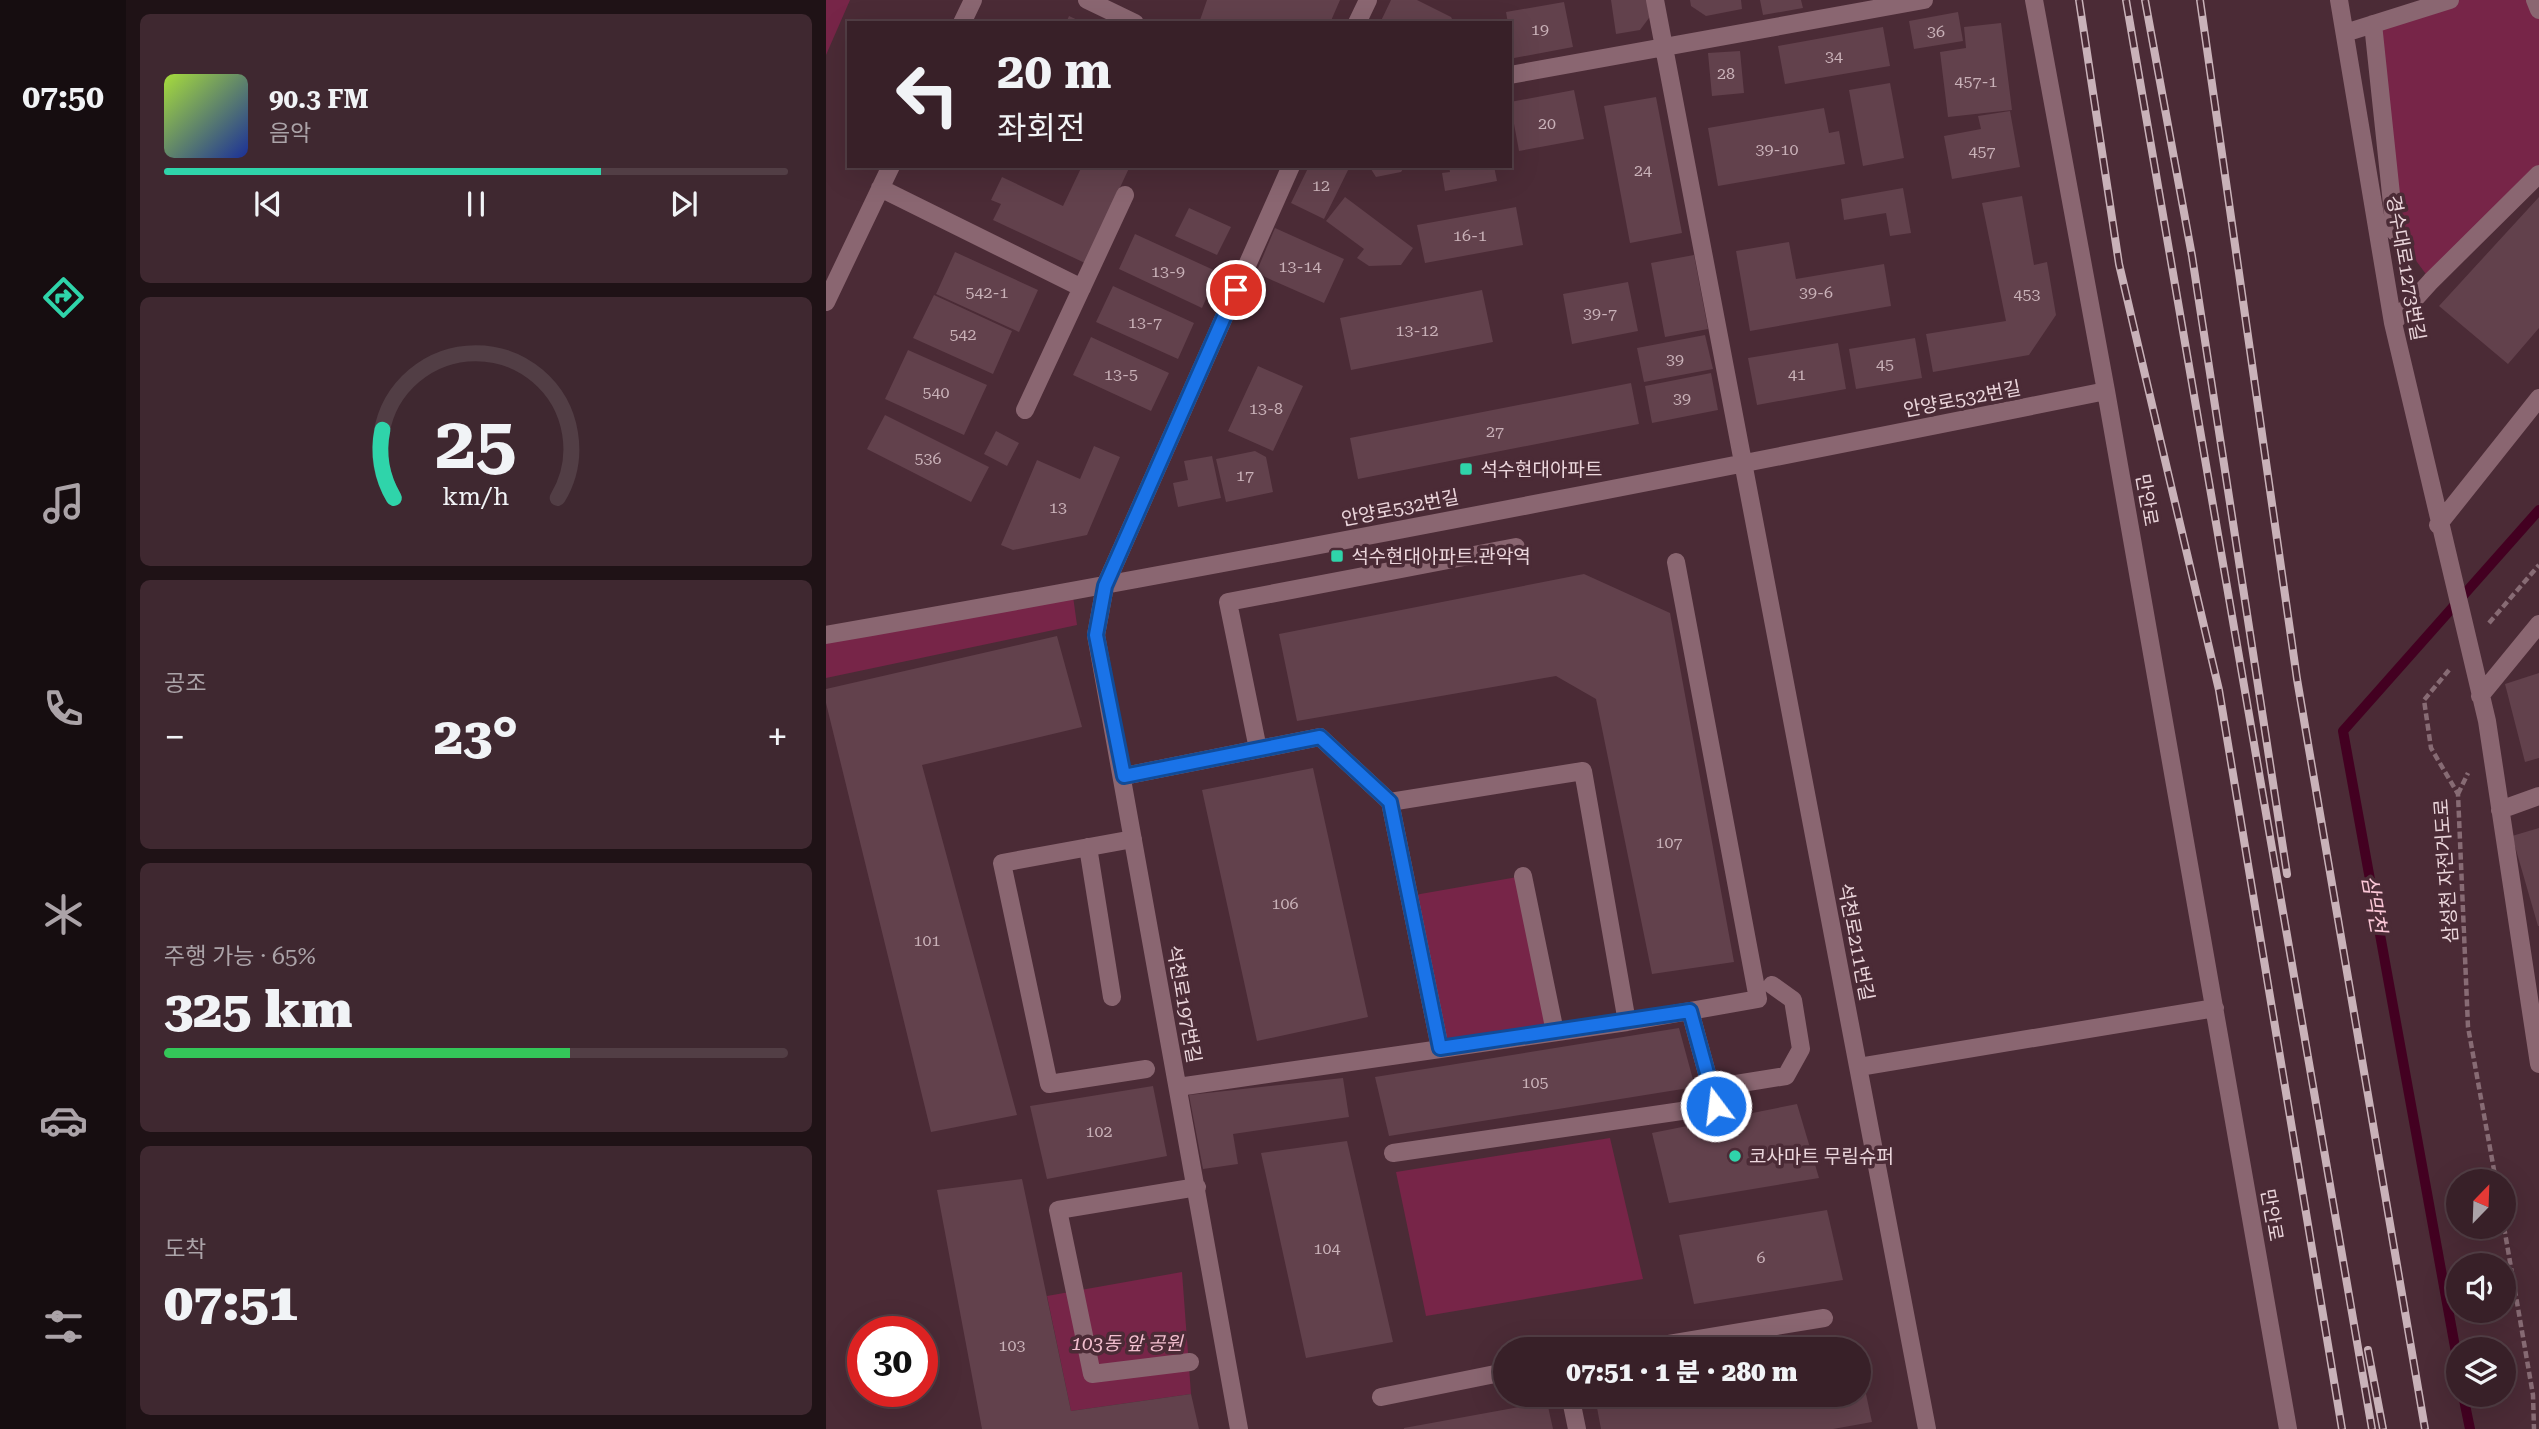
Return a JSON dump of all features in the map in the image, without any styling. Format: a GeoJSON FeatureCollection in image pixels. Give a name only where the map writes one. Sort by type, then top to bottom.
{"type":"FeatureCollection","features":[{"type":"Feature","properties":{"kind":"street"},"geometry":{"type":"LineString","coordinates":[[963,21],[973,0]]}},
{"type":"Feature","properties":{"kind":"street"},"geometry":{"type":"LineString","coordinates":[[1087,0],[1131,21]]}},
{"type":"Feature","properties":{"kind":"street"},"geometry":{"type":"LineString","coordinates":[[1358,21],[1368,0]]}},
{"type":"Feature","properties":{"kind":"street"},"geometry":{"type":"LineString","coordinates":[[1655,0],[1744,464]]}},
{"type":"Feature","properties":{"kind":"street"},"geometry":{"type":"LineString","coordinates":[[1512,75],[1924,0]]}},
{"type":"Feature","properties":{"kind":"street","name":"만안로"},"geometry":{"type":"LineString","coordinates":[[2034,0],[2106,391],[2288,1429]]}},
{"type":"Feature","properties":{"kind":"street","name":"경수대로1273번길"},"geometry":{"type":"LineString","coordinates":[[2339,0],[2393,323],[2440,533],[2479,689]]}},
{"type":"Feature","properties":{"kind":"street"},"geometry":{"type":"LineString","coordinates":[[2346,33],[2450,0]]}},
{"type":"Feature","properties":{"kind":"street"},"geometry":{"type":"LineString","coordinates":[[2535,0],[2539,10]]}},
{"type":"Feature","properties":{"kind":"street"},"geometry":{"type":"LineString","coordinates":[[2374,24],[2395,232]]}},
{"type":"Feature","properties":{"kind":"street"},"geometry":{"type":"LineString","coordinates":[[826,302],[890,168]]}},
{"type":"Feature","properties":{"kind":"street"},"geometry":{"type":"LineString","coordinates":[[1105,586],[1290,168]]}},
{"type":"Feature","properties":{"kind":"street"},"geometry":{"type":"LineString","coordinates":[[2393,323],[2431,281],[2539,174]]}},
{"type":"Feature","properties":{"kind":"street"},"geometry":{"type":"LineString","coordinates":[[880,188],[1082,288]]}},
{"type":"Feature","properties":{"kind":"street"},"geometry":{"type":"LineString","coordinates":[[1025,410],[1125,195]]}},
{"type":"Feature","properties":{"kind":"street","name":"안양로532번길"},"geometry":{"type":"LineString","coordinates":[[826,635],[1105,586],[1744,464],[2106,391]]}},
{"type":"Feature","properties":{"kind":"street"},"geometry":{"type":"LineString","coordinates":[[2440,533],[2539,398]]}},
{"type":"Feature","properties":{"kind":"street","name":"석천로211번길"},"geometry":{"type":"LineString","coordinates":[[1744,464],[1927,1429]]}},
{"type":"Feature","properties":{"kind":"street"},"geometry":{"type":"LineString","coordinates":[[1258,749],[1228,602],[1516,547]]}},
{"type":"Feature","properties":{"kind":"street"},"geometry":{"type":"LineString","coordinates":[[1178,1087],[1627,1022],[1758,999],[1676,562]]}},
{"type":"Feature","properties":{"kind":"street","name":"석천로197번길"},"geometry":{"type":"LineString","coordinates":[[1105,586],[1096,635],[1124,776],[1239,1429]]}},
{"type":"Feature","properties":{"kind":"street"},"geometry":{"type":"LineString","coordinates":[[2539,624],[2479,689],[2539,1064]]}},
{"type":"Feature","properties":{"kind":"street"},"geometry":{"type":"LineString","coordinates":[[1124,776],[1320,737],[1390,802],[1440,1048]]}},
{"type":"Feature","properties":{"kind":"street"},"geometry":{"type":"LineString","coordinates":[[1390,802],[1583,771],[1627,1022]]}},
{"type":"Feature","properties":{"kind":"street"},"geometry":{"type":"LineString","coordinates":[[2500,810],[2539,796]]}},
{"type":"Feature","properties":{"kind":"street"},"geometry":{"type":"LineString","coordinates":[[1133,839],[1002,863],[1049,1084],[1146,1069]]}},
{"type":"Feature","properties":{"kind":"street"},"geometry":{"type":"LineString","coordinates":[[1088,847],[1112,997]]}},
{"type":"Feature","properties":{"kind":"street"},"geometry":{"type":"LineString","coordinates":[[1523,876],[1555,1032]]}},
{"type":"Feature","properties":{"kind":"street"},"geometry":{"type":"LineString","coordinates":[[1711,1088],[1786,1076],[1801,1049],[1793,1000],[1772,985]]}},
{"type":"Feature","properties":{"kind":"street"},"geometry":{"type":"LineString","coordinates":[[1859,1067],[2215,1008]]}},
{"type":"Feature","properties":{"kind":"street"},"geometry":{"type":"LineString","coordinates":[[1393,1153],[1716,1106],[1690,1011]]}},
{"type":"Feature","properties":{"kind":"street"},"geometry":{"type":"LineString","coordinates":[[1190,1362],[1092,1374],[1058,1210],[1197,1187]]}},
{"type":"Feature","properties":{"kind":"street"},"geometry":{"type":"LineString","coordinates":[[1711,1337],[1824,1318]]}},
{"type":"Feature","properties":{"kind":"street"},"geometry":{"type":"LineString","coordinates":[[1381,1397],[1493,1374]]}},
{"type":"Feature","properties":{"kind":"street"},"geometry":{"type":"LineString","coordinates":[[1572,1407],[1577,1429]]}},
{"type":"Feature","properties":{"kind":"path"},"geometry":{"type":"LineString","coordinates":[[2486,627],[2539,565]]}},
{"type":"Feature","properties":{"kind":"path","name":"삼성천 자전거도로"},"geometry":{"type":"LineString","coordinates":[[2451,668],[2424,700],[2431,748],[2458,794],[2468,1027],[2494,1169]]}},
{"type":"Feature","properties":{"kind":"path"},"geometry":{"type":"LineString","coordinates":[[2506,1239],[2537,1421],[2534,1429]]}},
{"type":"Feature","properties":{"kind":"green space"},"geometry":{"type":"Polygon","coordinates":[[[826,0],[850,0],[826,55],[826,0]]]}},
{"type":"Feature","properties":{"kind":"green space"},"geometry":{"type":"Polygon","coordinates":[[[2450,0],[2535,0],[2539,10],[2539,174],[2431,281],[2395,232],[2373,24],[2450,0]]]}},
{"type":"Feature","properties":{"kind":"green space"},"geometry":{"type":"Polygon","coordinates":[[[1072,589],[1077,625],[826,678],[826,641],[1072,589]]]}},
{"type":"Feature","properties":{"kind":"green space"},"geometry":{"type":"Polygon","coordinates":[[[1523,876],[1555,1032],[1440,1048],[1409,896],[1523,876]]]}},
{"type":"Feature","properties":{"kind":"green space"},"geometry":{"type":"Polygon","coordinates":[[[1610,1138],[1643,1279],[1426,1316],[1396,1172],[1610,1138]]]}},
{"type":"Feature","properties":{"kind":"green space","name":"103동 앞 공원"},"geometry":{"type":"Polygon","coordinates":[[[1182,1272],[1191,1394],[1071,1411],[1047,1296],[1182,1272]]]}},
{"type":"Feature","properties":{"kind":"building"},"geometry":{"type":"Polygon","coordinates":[[[1207,0],[1340,0],[1331,21],[1200,21],[1207,0]]]}},
{"type":"Feature","properties":{"kind":"building"},"geometry":{"type":"Polygon","coordinates":[[[1391,0],[1417,0],[1451,17],[1453,21],[1381,21],[1391,0]]]}},
{"type":"Feature","properties":{"kind":"building"},"geometry":{"type":"Polygon","coordinates":[[[1611,0],[1650,0],[1652,14],[1640,30],[1616,34],[1611,0]]]}},
{"type":"Feature","properties":{"kind":"building"},"geometry":{"type":"Polygon","coordinates":[[[1690,0],[1741,0],[1742,9],[1706,16],[1691,6],[1690,0]]]}},
{"type":"Feature","properties":{"kind":"building"},"geometry":{"type":"Polygon","coordinates":[[[1760,0],[1801,0],[1803,8],[1763,15],[1760,0]]]}},
{"type":"Feature","properties":{"kind":"building"},"geometry":{"type":"Polygon","coordinates":[[[1564,2],[1573,47],[1514,58],[1512,21],[1508,21],[1506,12],[1564,2]]]}},
{"type":"Feature","properties":{"kind":"building"},"geometry":{"type":"Polygon","coordinates":[[[1958,12],[1963,41],[1914,49],[1909,21],[1958,12]]]}},
{"type":"Feature","properties":{"kind":"building"},"geometry":{"type":"Polygon","coordinates":[[[1069,16],[1080,21],[1067,21],[1069,16]]]}},
{"type":"Feature","properties":{"kind":"building"},"geometry":{"type":"Polygon","coordinates":[[[2001,23],[2012,110],[1948,117],[1940,52],[1966,48],[1964,27],[2001,23]]]}},
{"type":"Feature","properties":{"kind":"building"},"geometry":{"type":"Polygon","coordinates":[[[1883,27],[1890,66],[1785,84],[1778,46],[1883,27]]]}},
{"type":"Feature","properties":{"kind":"building"},"geometry":{"type":"Polygon","coordinates":[[[1740,51],[1744,93],[1712,96],[1708,53],[1740,51]]]}},
{"type":"Feature","properties":{"kind":"building"},"geometry":{"type":"Polygon","coordinates":[[[1890,83],[1904,158],[1863,166],[1849,90],[1890,83]]]}},
{"type":"Feature","properties":{"kind":"building"},"geometry":{"type":"Polygon","coordinates":[[[1574,90],[1584,139],[1519,151],[1512,102],[1574,90]]]}},
{"type":"Feature","properties":{"kind":"building"},"geometry":{"type":"Polygon","coordinates":[[[1656,97],[1682,233],[1630,243],[1604,106],[1656,97]]]}},
{"type":"Feature","properties":{"kind":"building"},"geometry":{"type":"Polygon","coordinates":[[[1824,108],[1829,133],[1839,131],[1845,164],[1718,186],[1708,128],[1824,108]]]}},
{"type":"Feature","properties":{"kind":"building"},"geometry":{"type":"Polygon","coordinates":[[[2010,111],[2020,167],[1952,179],[1944,136],[1981,129],[1978,116],[2010,111]]]}},
{"type":"Feature","properties":{"kind":"building"},"geometry":{"type":"Polygon","coordinates":[[[1081,168],[1129,168],[1085,263],[993,220],[1001,204],[991,200],[1002,177],[1063,206],[1081,168]]]}},
{"type":"Feature","properties":{"kind":"building"},"geometry":{"type":"Polygon","coordinates":[[[1308,168],[1349,168],[1324,219],[1291,203],[1308,168]]]}},
{"type":"Feature","properties":{"kind":"building"},"geometry":{"type":"Polygon","coordinates":[[[1370,168],[1404,168],[1401,172],[1376,177],[1370,168]]]}},
{"type":"Feature","properties":{"kind":"building"},"geometry":{"type":"Polygon","coordinates":[[[1449,168],[1494,168],[1497,181],[1445,191],[1442,173],[1450,172],[1449,168]]]}},
{"type":"Feature","properties":{"kind":"building"},"geometry":{"type":"Polygon","coordinates":[[[1903,188],[1911,233],[1890,236],[1886,213],[1844,220],[1841,199],[1903,188]]]}},
{"type":"Feature","properties":{"kind":"building"},"geometry":{"type":"Polygon","coordinates":[[[2022,196],[2034,265],[2047,262],[2056,315],[2029,355],[1933,372],[1926,334],[2006,321],[1982,203],[2022,196]]]}},
{"type":"Feature","properties":{"kind":"building"},"geometry":{"type":"Polygon","coordinates":[[[1345,197],[1413,248],[1401,265],[1369,266],[1357,258],[1364,249],[1326,221],[1345,197]]]}},
{"type":"Feature","properties":{"kind":"building"},"geometry":{"type":"Polygon","coordinates":[[[2539,197],[2539,328],[2508,364],[2439,306],[2539,197]]]}},
{"type":"Feature","properties":{"kind":"building"},"geometry":{"type":"Polygon","coordinates":[[[1516,207],[1523,245],[1425,263],[1417,225],[1516,207]]]}},
{"type":"Feature","properties":{"kind":"building"},"geometry":{"type":"Polygon","coordinates":[[[1189,208],[1231,227],[1217,255],[1175,236],[1189,208]]]}},
{"type":"Feature","properties":{"kind":"building"},"geometry":{"type":"Polygon","coordinates":[[[1275,228],[1344,259],[1324,303],[1256,273],[1275,228]]]}},
{"type":"Feature","properties":{"kind":"building"},"geometry":{"type":"Polygon","coordinates":[[[1135,234],[1218,272],[1202,308],[1119,269],[1135,234]]]}},
{"type":"Feature","properties":{"kind":"building"},"geometry":{"type":"Polygon","coordinates":[[[1789,242],[1796,279],[1884,264],[1891,306],[1750,331],[1736,251],[1789,242]]]}},
{"type":"Feature","properties":{"kind":"building"},"geometry":{"type":"Polygon","coordinates":[[[955,252],[1038,290],[1019,332],[936,294],[955,252]]]}},
{"type":"Feature","properties":{"kind":"building"},"geometry":{"type":"Polygon","coordinates":[[[1694,255],[1708,329],[1665,337],[1651,263],[1694,255]]]}},
{"type":"Feature","properties":{"kind":"building"},"geometry":{"type":"Polygon","coordinates":[[[1628,282],[1638,331],[1572,344],[1563,294],[1628,282]]]}},
{"type":"Feature","properties":{"kind":"building"},"geometry":{"type":"Polygon","coordinates":[[[1113,286],[1194,323],[1178,359],[1096,322],[1113,286]]]}},
{"type":"Feature","properties":{"kind":"building"},"geometry":{"type":"Polygon","coordinates":[[[1482,290],[1493,342],[1351,370],[1340,318],[1482,290]]]}},
{"type":"Feature","properties":{"kind":"building"},"geometry":{"type":"Polygon","coordinates":[[[934,295],[1012,331],[993,374],[913,338],[934,295]]]}},
{"type":"Feature","properties":{"kind":"building"},"geometry":{"type":"Polygon","coordinates":[[[1705,335],[1713,369],[1644,382],[1637,348],[1705,335]]]}},
{"type":"Feature","properties":{"kind":"building"},"geometry":{"type":"Polygon","coordinates":[[[1091,337],[1169,373],[1151,411],[1073,375],[1091,337]]]}},
{"type":"Feature","properties":{"kind":"building"},"geometry":{"type":"Polygon","coordinates":[[[1915,338],[1922,378],[1856,389],[1849,349],[1915,338]]]}},
{"type":"Feature","properties":{"kind":"building"},"geometry":{"type":"Polygon","coordinates":[[[1838,343],[1846,389],[1757,405],[1748,358],[1838,343]]]}},
{"type":"Feature","properties":{"kind":"building"},"geometry":{"type":"Polygon","coordinates":[[[908,350],[987,385],[964,435],[885,399],[908,350]]]}},
{"type":"Feature","properties":{"kind":"building"},"geometry":{"type":"Polygon","coordinates":[[[1258,366],[1303,386],[1273,451],[1228,431],[1258,366]]]}},
{"type":"Feature","properties":{"kind":"building"},"geometry":{"type":"Polygon","coordinates":[[[1711,373],[1718,410],[1652,423],[1645,386],[1711,373]]]}},
{"type":"Feature","properties":{"kind":"building"},"geometry":{"type":"Polygon","coordinates":[[[1631,383],[1639,424],[1358,479],[1350,438],[1631,383]]]}},
{"type":"Feature","properties":{"kind":"building"},"geometry":{"type":"Polygon","coordinates":[[[885,415],[989,467],[971,502],[867,449],[885,415]]]}},
{"type":"Feature","properties":{"kind":"building"},"geometry":{"type":"Polygon","coordinates":[[[996,431],[1019,443],[1007,466],[984,454],[996,431]]]}},
{"type":"Feature","properties":{"kind":"building"},"geometry":{"type":"Polygon","coordinates":[[[1094,446],[1120,457],[1087,535],[1013,550],[1001,545],[1037,460],[1080,479],[1094,446]]]}},
{"type":"Feature","properties":{"kind":"building"},"geometry":{"type":"Polygon","coordinates":[[[1255,451],[1266,457],[1273,492],[1226,502],[1216,459],[1255,451]]]}},
{"type":"Feature","properties":{"kind":"building"},"geometry":{"type":"Polygon","coordinates":[[[1212,456],[1221,498],[1178,507],[1173,483],[1188,480],[1184,461],[1212,456]]]}},
{"type":"Feature","properties":{"kind":"building"},"geometry":{"type":"Polygon","coordinates":[[[1584,574],[1670,613],[1734,962],[1652,974],[1596,699],[1556,676],[1297,721],[1279,634],[1584,574]]]}},
{"type":"Feature","properties":{"kind":"building"},"geometry":{"type":"Polygon","coordinates":[[[1057,636],[1082,727],[922,765],[1017,1115],[931,1132],[826,703],[826,689],[1057,636]]]}},
{"type":"Feature","properties":{"kind":"building"},"geometry":{"type":"Polygon","coordinates":[[[2539,673],[2539,758],[2525,762],[2505,684],[2539,673]]]}},
{"type":"Feature","properties":{"kind":"building"},"geometry":{"type":"Polygon","coordinates":[[[1313,768],[1368,1017],[1257,1041],[1202,790],[1313,768]]]}},
{"type":"Feature","properties":{"kind":"building"},"geometry":{"type":"Polygon","coordinates":[[[2539,828],[2539,926],[2538,926],[2512,836],[2539,828]]]}},
{"type":"Feature","properties":{"kind":"building"},"geometry":{"type":"Polygon","coordinates":[[[1679,1028],[1695,1087],[1389,1136],[1375,1077],[1679,1028]]]}},
{"type":"Feature","properties":{"kind":"building"},"geometry":{"type":"Polygon","coordinates":[[[1343,1078],[1349,1117],[1233,1134],[1238,1164],[1203,1169],[1189,1095],[1343,1078]]]}},
{"type":"Feature","properties":{"kind":"building"},"geometry":{"type":"Polygon","coordinates":[[[1153,1086],[1167,1156],[1047,1179],[1030,1106],[1153,1086]]]}},
{"type":"Feature","properties":{"kind":"building","name":"코사마트 무림슈퍼"},"geometry":{"type":"Polygon","coordinates":[[[1797,1104],[1819,1178],[1669,1203],[1652,1133],[1797,1104]]]}},
{"type":"Feature","properties":{"kind":"building"},"geometry":{"type":"Polygon","coordinates":[[[1347,1141],[1393,1342],[1306,1358],[1261,1153],[1347,1141]]]}},
{"type":"Feature","properties":{"kind":"building"},"geometry":{"type":"Polygon","coordinates":[[[1022,1179],[1071,1411],[1191,1394],[1199,1429],[982,1429],[937,1190],[1022,1179]]]}},
{"type":"Feature","properties":{"kind":"building"},"geometry":{"type":"Polygon","coordinates":[[[1827,1210],[1843,1280],[1694,1304],[1679,1235],[1827,1210]]]}},
{"type":"Feature","properties":{"kind":"building"},"geometry":{"type":"Polygon","coordinates":[[[1520,1407],[1548,1407],[1553,1429],[1404,1429],[1520,1407]]]}},
{"type":"Feature","properties":{"kind":"building"},"geometry":{"type":"Polygon","coordinates":[[[1597,1407],[1869,1407],[1872,1422],[1833,1429],[1601,1429],[1597,1407]]]}},
{"type":"Feature","properties":{"kind":"waterway","name":"삼막천"},"geometry":{"type":"LineString","coordinates":[[2453,1337],[2343,731],[2539,510]]}},
{"type":"Feature","properties":{"kind":"waterway","name":"삼막천"},"geometry":{"type":"LineString","coordinates":[[2465,1407],[2470,1429]]}},
{"type":"Feature","properties":{"kind":"railway"},"geometry":{"type":"LineString","coordinates":[[2079,0],[2119,264],[2219,690],[2342,1429]]}},
{"type":"Feature","properties":{"kind":"railway"},"geometry":{"type":"LineString","coordinates":[[2126,0],[2372,1429]]}},
{"type":"Feature","properties":{"kind":"railway"},"geometry":{"type":"LineString","coordinates":[[2145,0],[2192,256],[2287,874]]}},
{"type":"Feature","properties":{"kind":"railway"},"geometry":{"type":"LineString","coordinates":[[2200,0],[2297,679],[2425,1429]]}},
{"type":"Feature","properties":{"kind":"railway"},"geometry":{"type":"LineString","coordinates":[[2368,1350],[2383,1429]]}},
{"type":"Feature","properties":{"kind":"place","name":"석수현대아파트"},"geometry":{"type":"Point","coordinates":[1466,469]}},
{"type":"Feature","properties":{"kind":"place","name":"석수현대아파트.관악역"},"geometry":{"type":"Point","coordinates":[1337,556]}},
{"type":"Feature","properties":{"kind":"place","name":"코사마트 무림슈퍼"},"geometry":{"type":"Point","coordinates":[1735,1156]}},
{"type":"Feature","properties":{"kind":"route"},"geometry":{"type":"LineString","coordinates":[[1236,290],[1105,586],[1096,635],[1124,776],[1320,737],[1390,802],[1440,1048],[1690,1011],[1716,1106]]}}]}
